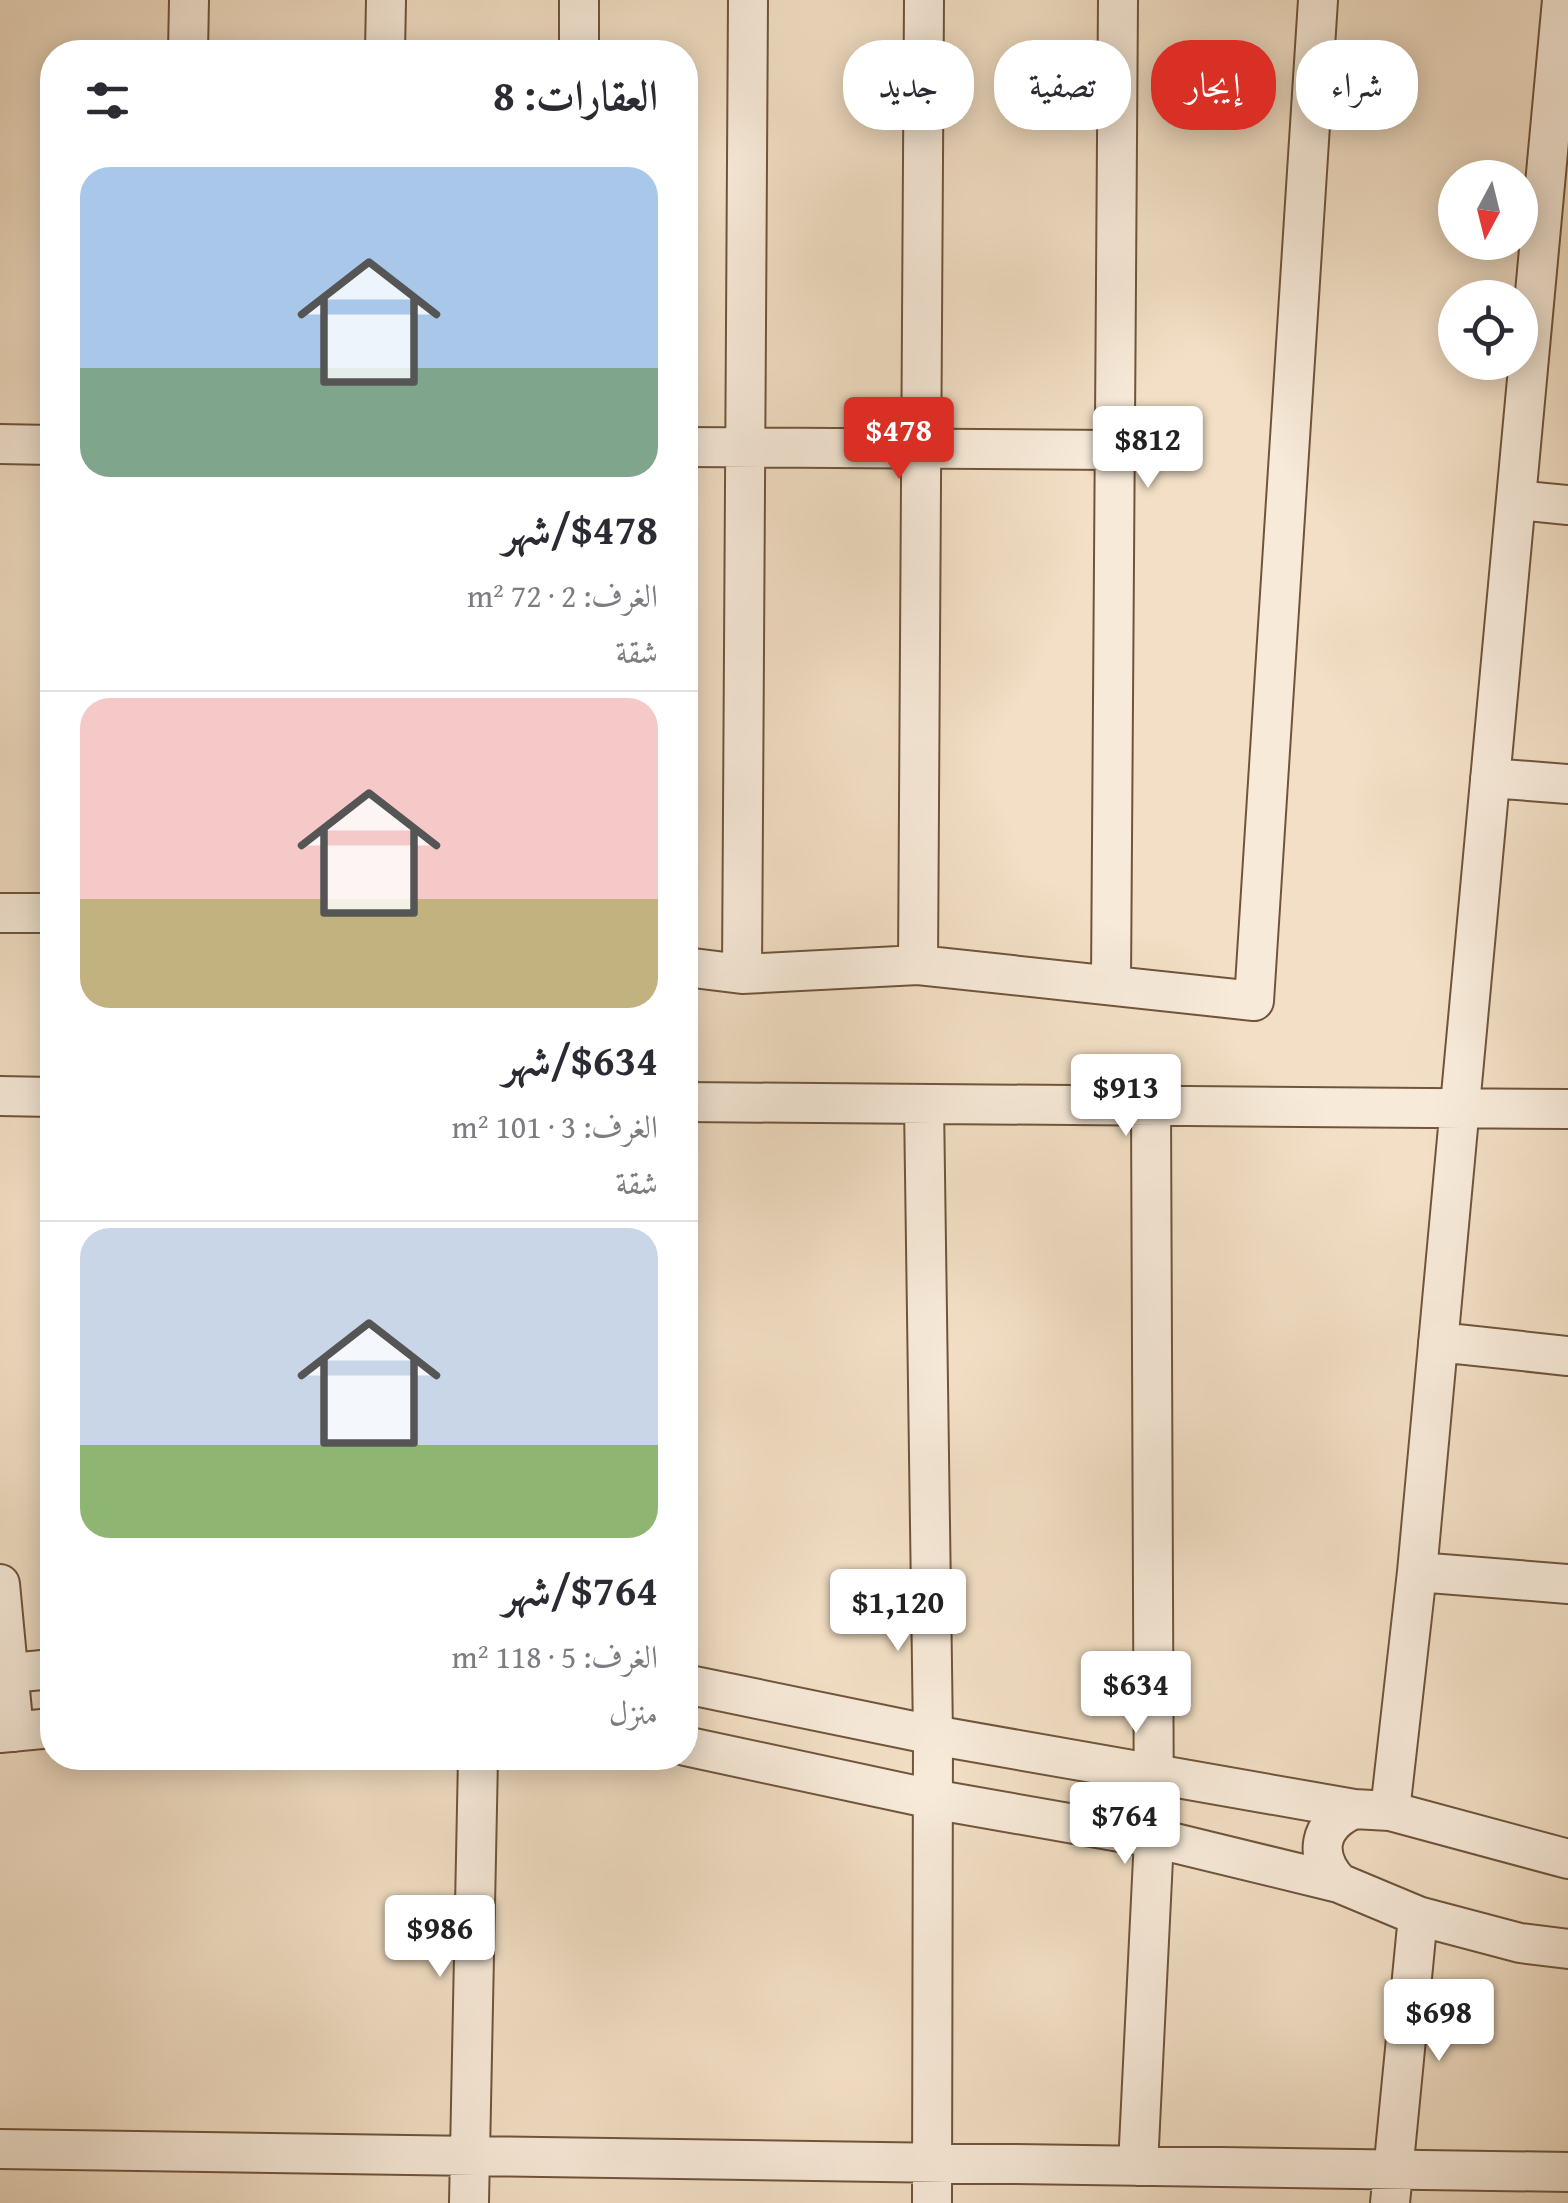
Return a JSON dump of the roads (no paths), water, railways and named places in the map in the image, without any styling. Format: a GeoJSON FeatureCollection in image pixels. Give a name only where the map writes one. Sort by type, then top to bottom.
{"type":"FeatureCollection","features":[{"type":"Feature","properties":{"kind":"street"},"geometry":{"type":"LineString","coordinates":[[188,40],[189,0]]}},
{"type":"Feature","properties":{"kind":"street"},"geometry":{"type":"LineString","coordinates":[[385,40],[386,0]]}},
{"type":"Feature","properties":{"kind":"street"},"geometry":{"type":"LineString","coordinates":[[579,0],[579,40]]}},
{"type":"Feature","properties":{"kind":"street"},"geometry":{"type":"LineString","coordinates":[[742,974],[748,0]]}},
{"type":"Feature","properties":{"kind":"street"},"geometry":{"type":"LineString","coordinates":[[918,965],[924,0]]}},
{"type":"Feature","properties":{"kind":"street"},"geometry":{"type":"LineString","coordinates":[[1111,982],[1118,0]]}},
{"type":"Feature","properties":{"kind":"street"},"geometry":{"type":"LineString","coordinates":[[698,969],[742,974],[918,965],[1111,982],[1254,1001],[1318,0]]}},
{"type":"Feature","properties":{"kind":"street"},"geometry":{"type":"LineString","coordinates":[[1372,1810],[1417,1572],[1516,500],[1555,228],[1562,0]]}},
{"type":"Feature","properties":{"kind":"street"},"geometry":{"type":"LineString","coordinates":[[0,444],[40,445]]}},
{"type":"Feature","properties":{"kind":"street"},"geometry":{"type":"LineString","coordinates":[[698,447],[1114,450]]}},
{"type":"Feature","properties":{"kind":"street"},"geometry":{"type":"LineString","coordinates":[[1516,500],[1568,505]]}},
{"type":"Feature","properties":{"kind":"street"},"geometry":{"type":"LineString","coordinates":[[1490,778],[1568,784]]}},
{"type":"Feature","properties":{"kind":"street"},"geometry":{"type":"LineString","coordinates":[[0,913],[40,913]]}},
{"type":"Feature","properties":{"kind":"street"},"geometry":{"type":"LineString","coordinates":[[0,1096],[40,1097]]}},
{"type":"Feature","properties":{"kind":"street"},"geometry":{"type":"LineString","coordinates":[[698,1102],[1568,1110]]}},
{"type":"Feature","properties":{"kind":"street"},"geometry":{"type":"LineString","coordinates":[[924,1104],[932,1735],[932,2203]]}},
{"type":"Feature","properties":{"kind":"street"},"geometry":{"type":"LineString","coordinates":[[1138,2166],[1154,1838],[1151,1106]]}},
{"type":"Feature","properties":{"kind":"street"},"geometry":{"type":"LineString","coordinates":[[1438,1342],[1568,1356]]}},
{"type":"Feature","properties":{"kind":"street"},"geometry":{"type":"LineString","coordinates":[[1417,1572],[1568,1584]]}},
{"type":"Feature","properties":{"kind":"street"},"geometry":{"type":"LineString","coordinates":[[0,1584],[7,1733],[40,1729]]}},
{"type":"Feature","properties":{"kind":"street"},"geometry":{"type":"LineString","coordinates":[[5,1674],[40,1670]]}},
{"type":"Feature","properties":{"kind":"street"},"geometry":{"type":"LineString","coordinates":[[698,1687],[932,1735],[1372,1810],[1566,1854]]}},
{"type":"Feature","properties":{"kind":"street"},"geometry":{"type":"LineString","coordinates":[[698,1749],[932,1799],[1154,1838],[1339,1883],[1418,1916],[1520,1942],[1568,1949]]}},
{"type":"Feature","properties":{"kind":"street"},"geometry":{"type":"LineString","coordinates":[[469,2203],[478,1770]]}},
{"type":"Feature","properties":{"kind":"street"},"geometry":{"type":"LineString","coordinates":[[1339,1883],[1326,1869],[1320,1851],[1324,1832],[1336,1817],[1372,1810]]}},
{"type":"Feature","properties":{"kind":"street"},"geometry":{"type":"LineString","coordinates":[[1392,2186],[1418,1916]]}},
{"type":"Feature","properties":{"kind":"street"},"geometry":{"type":"LineString","coordinates":[[0,2150],[1138,2166],[1392,2186],[1568,2172]]}}]}
